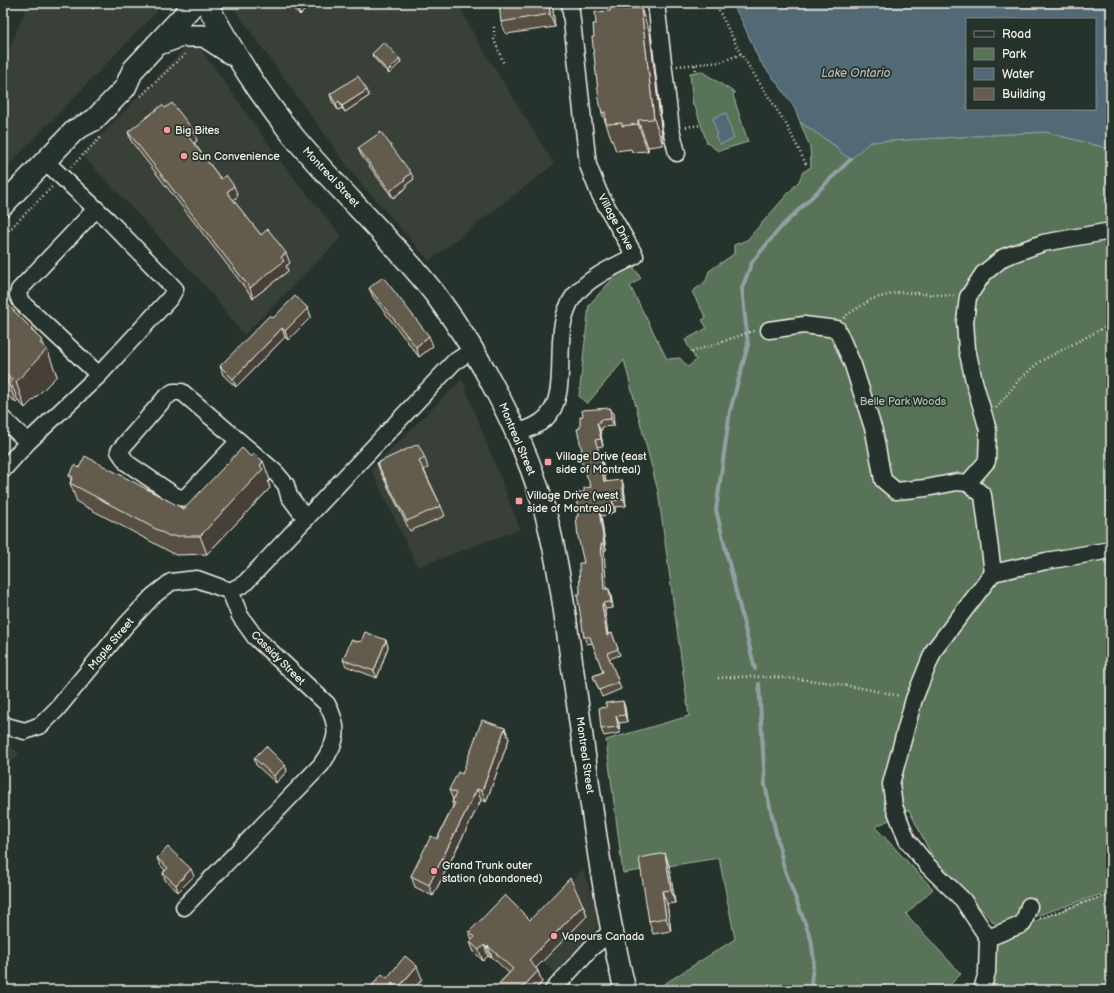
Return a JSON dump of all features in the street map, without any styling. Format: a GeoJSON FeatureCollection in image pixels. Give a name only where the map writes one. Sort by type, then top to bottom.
{"type":"FeatureCollection","features":[{"type":"Feature","properties":{"kind":"main road"},"geometry":{"type":"LineString","coordinates":[[3,205],[75,130],[82,112],[116,78],[133,70],[195,3]]}},
{"type":"Feature","properties":{"kind":"main road","name":"Montreal Street"},"geometry":{"type":"LineString","coordinates":[[206,3],[251,81],[295,138],[434,292],[473,350],[498,394],[517,433],[532,470],[546,515],[556,563],[566,618],[611,932],[625,990]]}},
{"type":"Feature","properties":{"kind":"main road"},"geometry":{"type":"LineString","coordinates":[[156,46],[182,36],[204,36],[236,57]]}},
{"type":"Feature","properties":{"kind":"street","name":"Village Drive"},"geometry":{"type":"LineString","coordinates":[[517,433],[536,426],[542,422],[547,417],[556,402],[559,383],[560,334],[563,320],[575,296],[598,276],[635,256],[599,193],[588,165],[570,3]]}},
{"type":"Feature","properties":{"kind":"street"},"geometry":{"type":"LineString","coordinates":[[656,3],[671,129],[677,153]]}},
{"type":"Feature","properties":{"kind":"street"},"geometry":{"type":"LineString","coordinates":[[3,470],[28,442],[99,375],[170,298],[174,289],[96,209],[45,161]]}},
{"type":"Feature","properties":{"kind":"street"},"geometry":{"type":"LineString","coordinates":[[96,209],[19,290],[18,295],[21,302],[99,375]]}},
{"type":"Feature","properties":{"kind":"street"},"geometry":{"type":"LineString","coordinates":[[993,574],[983,496],[987,461],[988,430],[987,419],[974,381],[967,349],[965,322],[968,298],[983,274],[1004,257],[1043,243],[1111,231]]}},
{"type":"Feature","properties":{"kind":"street"},"geometry":{"type":"LineString","coordinates":[[769,330],[804,325],[837,329],[853,365],[874,431],[883,480],[896,491],[926,488],[956,482],[968,483],[983,496]]}},
{"type":"Feature","properties":{"kind":"street"},"geometry":{"type":"LineString","coordinates":[[230,591],[244,584],[454,362],[473,350]]}},
{"type":"Feature","properties":{"kind":"street"},"geometry":{"type":"LineString","coordinates":[[239,441],[185,498],[177,497],[127,463],[119,451],[173,392],[182,392],[239,441],[275,472],[286,485],[289,496],[306,519]]}},
{"type":"Feature","properties":{"kind":"street"},"geometry":{"type":"LineString","coordinates":[[3,419],[28,442]]}},
{"type":"Feature","properties":{"kind":"street"},"geometry":{"type":"LineString","coordinates":[[968,483],[987,461]]}},
{"type":"Feature","properties":{"kind":"street"},"geometry":{"type":"LineString","coordinates":[[982,990],[987,972],[988,938],[963,900],[928,866],[907,840],[894,806],[892,784],[914,699],[934,650],[993,574],[1046,561],[1111,550]]}},
{"type":"Feature","properties":{"kind":"street","name":"Maple Street"},"geometry":{"type":"LineString","coordinates":[[3,723],[6,726],[25,731],[41,725],[57,709],[126,625],[154,596],[171,582],[197,580],[230,591]]}},
{"type":"Feature","properties":{"kind":"street","name":"Cassidy Street"},"geometry":{"type":"LineString","coordinates":[[184,907],[321,765],[333,748],[336,731],[334,718],[327,704],[255,637],[240,616],[230,591]]}},
{"type":"Feature","properties":{"kind":"street"},"geometry":{"type":"LineString","coordinates":[[988,938],[1023,924],[1029,906]]}},
{"type":"Feature","properties":{"kind":"street"},"geometry":{"type":"LineString","coordinates":[[553,990],[591,948],[611,932]]}},
{"type":"Feature","properties":{"kind":"path"},"geometry":{"type":"LineString","coordinates":[[716,3],[741,54],[786,124],[807,166]]}},
{"type":"Feature","properties":{"kind":"path"},"geometry":{"type":"LineString","coordinates":[[494,27],[494,40],[504,64]]}},
{"type":"Feature","properties":{"kind":"path"},"geometry":{"type":"LineString","coordinates":[[137,100],[174,63],[192,50]]}},
{"type":"Feature","properties":{"kind":"path"},"geometry":{"type":"LineString","coordinates":[[685,65],[721,62],[741,54]]}},
{"type":"Feature","properties":{"kind":"path"},"geometry":{"type":"LineString","coordinates":[[695,65],[696,72]]}},
{"type":"Feature","properties":{"kind":"path"},"geometry":{"type":"LineString","coordinates":[[3,236],[106,132]]}},
{"type":"Feature","properties":{"kind":"path"},"geometry":{"type":"LineString","coordinates":[[837,329],[847,315],[872,298],[900,292],[968,298]]}},
{"type":"Feature","properties":{"kind":"path"},"geometry":{"type":"LineString","coordinates":[[987,419],[1019,380],[1039,362],[1111,324]]}},
{"type":"Feature","properties":{"kind":"path"},"geometry":{"type":"LineString","coordinates":[[692,352],[756,330],[769,330]]}},
{"type":"Feature","properties":{"kind":"path"},"geometry":{"type":"LineString","coordinates":[[718,678],[778,676],[848,686],[914,699]]}},
{"type":"Feature","properties":{"kind":"path"},"geometry":{"type":"LineString","coordinates":[[1023,924],[1111,893]]}},
{"type":"Feature","properties":{"kind":"shaded area"},"geometry":{"type":"Polygon","coordinates":[[[28,3],[165,3],[3,171],[3,65],[28,3]]]}},
{"type":"Feature","properties":{"kind":"shaded area"},"geometry":{"type":"Polygon","coordinates":[[[230,3],[458,3],[473,33],[554,164],[429,261],[353,174],[230,3]]]}},
{"type":"Feature","properties":{"kind":"shaded area"},"geometry":{"type":"Polygon","coordinates":[[[194,39],[282,163],[342,237],[244,335],[207,288],[82,155],[194,39]]]}},
{"type":"Feature","properties":{"kind":"shaded area"},"geometry":{"type":"Polygon","coordinates":[[[462,379],[520,529],[418,567],[371,469],[462,379]]]}},
{"type":"Feature","properties":{"kind":"shaded area"},"geometry":{"type":"Polygon","coordinates":[[[3,739],[19,754],[3,770],[3,739]]]}},
{"type":"Feature","properties":{"kind":"shaded area"},"geometry":{"type":"Polygon","coordinates":[[[583,869],[601,923],[555,973],[516,937],[583,869]]]}},
{"type":"Feature","properties":{"kind":"green space"},"geometry":{"type":"Polygon","coordinates":[[[701,71],[735,93],[733,95],[748,142],[718,151],[707,143],[695,106],[693,106],[690,73],[701,71]]]}},
{"type":"Feature","properties":{"kind":"green space","name":"Belle Park Woods"},"geometry":{"type":"Polygon","coordinates":[[[800,122],[837,147],[842,154],[870,142],[1045,132],[1111,149],[1111,891],[999,928],[933,858],[909,810],[875,827],[933,889],[906,914],[961,974],[945,990],[663,990],[661,986],[735,939],[719,858],[623,873],[606,740],[689,716],[658,491],[624,360],[587,404],[579,396],[589,305],[629,261],[641,278],[630,286],[667,359],[680,358],[688,367],[696,360],[685,340],[707,328],[702,320],[706,318],[692,292],[706,281],[709,271],[734,254],[734,245],[747,240],[799,181],[803,172],[811,167],[810,147],[800,122]]]}},
{"type":"Feature","properties":{"kind":"green space"},"geometry":{"type":"Polygon","coordinates":[[[1111,895],[1111,990],[978,990],[984,954],[1002,934],[1084,902],[1111,895]]]}},
{"type":"Feature","properties":{"kind":"water","name":"Lake Ontario"},"geometry":{"type":"Polygon","coordinates":[[[732,3],[1111,3],[1111,149],[1045,132],[870,142],[851,159],[842,154],[837,147],[800,122],[795,109],[759,60],[742,21],[732,3]]]}},
{"type":"Feature","properties":{"kind":"water"},"geometry":{"type":"Polygon","coordinates":[[[726,113],[734,139],[720,144],[715,136],[717,135],[713,118],[726,113]]]}},
{"type":"Feature","properties":{"kind":"building"},"geometry":{"type":"Polygon","coordinates":[[[499,3],[549,3],[550,14],[501,22],[499,3]]]}},
{"type":"Feature","properties":{"kind":"building"},"geometry":{"type":"Polygon","coordinates":[[[626,6],[626,9],[641,8],[654,119],[638,120],[638,124],[622,126],[622,123],[606,124],[605,112],[602,113],[599,100],[592,37],[594,37],[593,24],[596,24],[595,12],[610,11],[610,7],[626,6]]]}},
{"type":"Feature","properties":{"kind":"building"},"geometry":{"type":"Polygon","coordinates":[[[384,42],[400,59],[388,71],[372,54],[384,42]]]}},
{"type":"Feature","properties":{"kind":"building"},"geometry":{"type":"Polygon","coordinates":[[[358,76],[367,90],[342,106],[339,101],[336,104],[330,94],[358,76]]]}},
{"type":"Feature","properties":{"kind":"building"},"geometry":{"type":"Polygon","coordinates":[[[172,103],[194,131],[188,136],[221,179],[226,175],[234,186],[227,192],[261,235],[268,229],[286,253],[281,257],[284,261],[250,288],[128,132],[162,105],[165,108],[172,103]]]}},
{"type":"Feature","properties":{"kind":"building"},"geometry":{"type":"Polygon","coordinates":[[[381,132],[411,173],[404,179],[405,180],[390,191],[358,148],[381,132]]]}},
{"type":"Feature","properties":{"kind":"building"},"geometry":{"type":"Polygon","coordinates":[[[383,277],[429,336],[416,347],[369,288],[383,277]]]}},
{"type":"Feature","properties":{"kind":"building"},"geometry":{"type":"Polygon","coordinates":[[[295,296],[308,308],[285,331],[282,328],[233,379],[220,366],[270,315],[273,318],[295,296]]]}},
{"type":"Feature","properties":{"kind":"building"},"geometry":{"type":"Polygon","coordinates":[[[3,300],[42,340],[40,343],[47,349],[16,382],[8,375],[6,377],[3,374],[3,300]]]}},
{"type":"Feature","properties":{"kind":"building"},"geometry":{"type":"Polygon","coordinates":[[[610,408],[611,419],[600,420],[600,423],[597,423],[601,439],[595,440],[601,457],[604,482],[622,480],[624,499],[612,501],[613,505],[599,510],[604,544],[601,544],[604,589],[609,589],[611,602],[603,603],[602,605],[607,636],[612,633],[618,649],[607,653],[619,682],[599,690],[593,676],[603,672],[590,637],[584,637],[577,594],[580,594],[579,563],[584,563],[578,537],[576,493],[584,492],[584,488],[591,487],[578,453],[582,451],[577,429],[580,428],[580,417],[583,416],[582,410],[610,408]]]}},
{"type":"Feature","properties":{"kind":"building"},"geometry":{"type":"Polygon","coordinates":[[[418,444],[425,458],[419,461],[441,506],[407,521],[377,463],[418,444]]]}},
{"type":"Feature","properties":{"kind":"building"},"geometry":{"type":"Polygon","coordinates":[[[242,448],[251,457],[254,454],[263,461],[260,466],[263,469],[200,536],[169,536],[70,483],[73,477],[69,475],[75,465],[79,468],[85,456],[184,509],[242,448]]]}},
{"type":"Feature","properties":{"kind":"building"},"geometry":{"type":"Polygon","coordinates":[[[365,632],[386,640],[374,671],[343,660],[351,640],[361,642],[365,632]]]}},
{"type":"Feature","properties":{"kind":"building"},"geometry":{"type":"Polygon","coordinates":[[[623,701],[625,715],[616,716],[618,727],[601,729],[599,708],[607,707],[605,703],[623,701]]]}},
{"type":"Feature","properties":{"kind":"building"},"geometry":{"type":"Polygon","coordinates":[[[482,720],[505,728],[482,791],[477,789],[429,885],[411,876],[431,836],[437,839],[455,803],[452,802],[456,793],[449,790],[458,772],[462,774],[482,720]]]}},
{"type":"Feature","properties":{"kind":"building"},"geometry":{"type":"Polygon","coordinates":[[[266,746],[285,765],[274,776],[254,758],[266,746]]]}},
{"type":"Feature","properties":{"kind":"building"},"geometry":{"type":"Polygon","coordinates":[[[168,847],[191,869],[176,885],[163,873],[168,868],[157,858],[168,847]]]}},
{"type":"Feature","properties":{"kind":"building"},"geometry":{"type":"Polygon","coordinates":[[[665,853],[671,890],[662,891],[666,918],[649,921],[639,858],[665,853]]]}},
{"type":"Feature","properties":{"kind":"building"},"geometry":{"type":"Polygon","coordinates":[[[570,878],[583,905],[529,960],[538,971],[520,990],[493,990],[513,969],[488,946],[487,948],[484,945],[479,950],[470,942],[475,937],[469,932],[505,895],[530,920],[570,878]]]}},
{"type":"Feature","properties":{"kind":"building"},"geometry":{"type":"Polygon","coordinates":[[[405,956],[417,966],[398,988],[392,983],[386,990],[368,990],[382,974],[387,978],[405,956]]]}},
{"type":"Feature","properties":{"kind":"waterway"},"geometry":{"type":"LineString","coordinates":[[755,669],[716,510],[730,411],[748,345],[742,288],[752,262],[782,226],[851,159]]}},
{"type":"Feature","properties":{"kind":"waterway"},"geometry":{"type":"LineString","coordinates":[[759,684],[765,785],[784,868],[811,939],[814,960],[811,982],[814,990]]}},
{"type":"Feature","properties":{"kind":"place","name":"Big Bites"},"geometry":{"type":"Point","coordinates":[167,130]}},
{"type":"Feature","properties":{"kind":"place","name":"Sun Convenience"},"geometry":{"type":"Point","coordinates":[184,156]}},
{"type":"Feature","properties":{"kind":"place","name":"Village Drive (east side of Montreal)"},"geometry":{"type":"Point","coordinates":[548,462]}},
{"type":"Feature","properties":{"kind":"place","name":"Village Drive (west side of Montreal)"},"geometry":{"type":"Point","coordinates":[519,501]}},
{"type":"Feature","properties":{"kind":"place","name":"Grand Trunk outer station (abandoned)"},"geometry":{"type":"Point","coordinates":[434,871]}},
{"type":"Feature","properties":{"kind":"place","name":"Vapours Canada"},"geometry":{"type":"Point","coordinates":[554,936]}}]}
